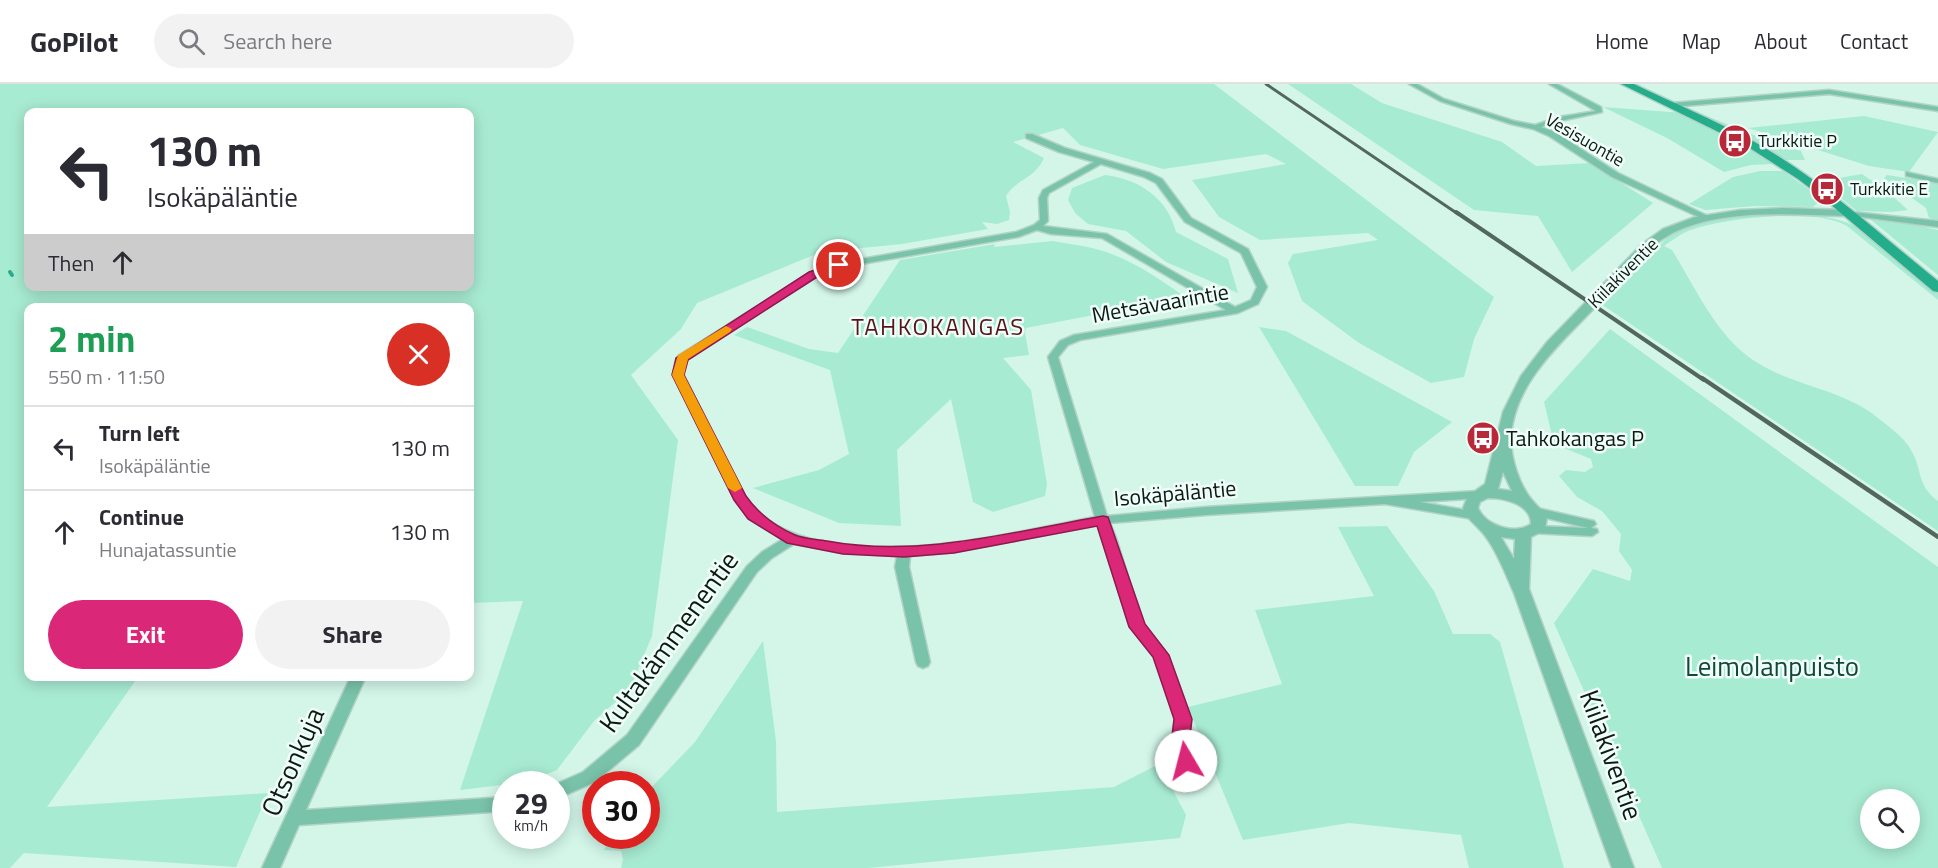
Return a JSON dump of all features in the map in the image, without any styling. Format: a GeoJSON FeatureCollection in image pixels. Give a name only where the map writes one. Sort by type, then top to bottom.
{"type":"FeatureCollection","features":[{"type":"Feature","properties":{"kind":"main road"},"geometry":{"type":"LineString","coordinates":[[1626,84],[1749,143],[1819,189],[1845,213],[1938,288]]}},
{"type":"Feature","properties":{"kind":"street","name":"Vesisuontie"},"geometry":{"type":"LineString","coordinates":[[1412,84],[1442,100],[1513,123],[1535,127],[1562,140],[1615,175],[1706,217]]}},
{"type":"Feature","properties":{"kind":"street"},"geometry":{"type":"LineString","coordinates":[[1535,127],[1559,119],[1599,112],[1599,108],[1552,84]]}},
{"type":"Feature","properties":{"kind":"street"},"geometry":{"type":"LineString","coordinates":[[1672,105],[1829,92],[1938,109]]}},
{"type":"Feature","properties":{"kind":"street","name":"Metsävaarintie"},"geometry":{"type":"LineString","coordinates":[[1029,136],[1062,150],[1159,180],[1188,219],[1248,254],[1263,287],[1256,302],[1235,312],[1078,337],[1064,343],[1055,352],[1052,361],[1137,627],[1161,655],[1183,719],[1180,745],[1191,778]]}},
{"type":"Feature","properties":{"kind":"street"},"geometry":{"type":"LineString","coordinates":[[1101,161],[1046,192],[1043,198],[1044,220],[1037,227],[1051,231],[1104,236],[1235,312]]}},
{"type":"Feature","properties":{"kind":"street"},"geometry":{"type":"LineString","coordinates":[[1909,174],[1938,181]]}},
{"type":"Feature","properties":{"kind":"street","name":"Kiilakiventie"},"geometry":{"type":"LineString","coordinates":[[1473,515],[1470,503],[1492,486],[1511,405],[1529,374],[1555,342],[1653,241],[1676,227],[1706,217],[1766,211],[1845,213]]}},
{"type":"Feature","properties":{"kind":"street"},"geometry":{"type":"LineString","coordinates":[[1845,213],[1938,224]]}},
{"type":"Feature","properties":{"kind":"street","name":"Isokäpäläntie"},"geometry":{"type":"LineString","coordinates":[[1037,227],[1018,234],[830,267],[813,274],[682,358],[678,375],[739,496],[753,516],[792,539],[843,549],[904,552],[954,548],[1103,520],[1481,494]]}},
{"type":"Feature","properties":{"kind":"street","name":"Kiilakiventie"},"geometry":{"type":"LineString","coordinates":[[1505,437],[1507,464],[1512,479],[1541,522],[1529,533],[1523,593]]}},
{"type":"Feature","properties":{"kind":"street"},"geometry":{"type":"LineString","coordinates":[[1473,515],[1486,526],[1505,534],[1591,528],[1531,507],[1503,494],[1481,494]]}},
{"type":"Feature","properties":{"kind":"street","name":"Isokäpäläntie"},"geometry":{"type":"LineString","coordinates":[[1386,500],[1473,515]]}},
{"type":"Feature","properties":{"kind":"street","name":"Kiilakiventie"},"geometry":{"type":"LineString","coordinates":[[1486,526],[1503,552],[1523,593],[1623,868]]}},
{"type":"Feature","properties":{"kind":"street","name":"Kultakämmenentie"},"geometry":{"type":"LineString","coordinates":[[570,786],[589,777],[633,740],[752,569],[767,555],[792,539]]}},
{"type":"Feature","properties":{"kind":"street"},"geometry":{"type":"LineString","coordinates":[[904,552],[902,567],[923,662]]}},
{"type":"Feature","properties":{"kind":"street","name":"Otsonkuja"},"geometry":{"type":"LineString","coordinates":[[271,868],[357,681]]}},
{"type":"Feature","properties":{"kind":"street"},"geometry":{"type":"LineString","coordinates":[[295,818],[492,805]]}},
{"type":"Feature","properties":{"kind":"green space"},"geometry":{"type":"Polygon","coordinates":[[[0,84],[1214,84],[1494,297],[1474,339],[1464,377],[1431,383],[1359,343],[1302,301],[1288,263],[1293,254],[1378,240],[1368,233],[1260,240],[1219,217],[1192,180],[1286,164],[1266,154],[1163,169],[1080,145],[1063,128],[1013,142],[1044,158],[1035,171],[1010,190],[1006,196],[1010,212],[1009,220],[997,224],[982,222],[988,229],[902,244],[821,252],[697,303],[681,329],[631,375],[678,440],[652,636],[630,689],[594,721],[557,770],[492,771],[492,786],[460,790],[523,601],[474,603],[474,303],[24,303],[24,681],[135,681],[47,807],[268,793],[236,867],[24,853],[10,868],[0,868],[0,84]]]}},
{"type":"Feature","properties":{"kind":"green space"},"geometry":{"type":"Polygon","coordinates":[[[1288,84],[1351,84],[1382,103],[1502,142],[1536,166],[1590,163],[1653,203],[1572,272],[1538,216],[1474,210],[1288,84]]]}},
{"type":"Feature","properties":{"kind":"green space"},"geometry":{"type":"Polygon","coordinates":[[[1603,107],[1684,113],[1755,151],[1773,164],[1751,165],[1724,172],[1667,138],[1603,107]]]}},
{"type":"Feature","properties":{"kind":"green space"},"geometry":{"type":"Polygon","coordinates":[[[1683,108],[1748,133],[1801,151],[1805,160],[1779,160],[1683,108]]]}},
{"type":"Feature","properties":{"kind":"green space"},"geometry":{"type":"Polygon","coordinates":[[[1864,116],[1938,132],[1909,172],[1869,166],[1748,128],[1864,116]]]}},
{"type":"Feature","properties":{"kind":"green space"},"geometry":{"type":"Polygon","coordinates":[[[1760,171],[1783,171],[1822,199],[1813,207],[1756,206],[1705,210],[1689,204],[1733,177],[1760,171]]]}},
{"type":"Feature","properties":{"kind":"green space"},"geometry":{"type":"Polygon","coordinates":[[[1862,174],[1888,192],[1908,210],[1857,211],[1825,185],[1839,178],[1862,174]]]}},
{"type":"Feature","properties":{"kind":"green space"},"geometry":{"type":"Polygon","coordinates":[[[1105,175],[1118,177],[1141,186],[1151,193],[1166,210],[1176,232],[1228,259],[1238,293],[1166,262],[1126,231],[1088,224],[1075,213],[1068,200],[1072,188],[1105,175]]]}},
{"type":"Feature","properties":{"kind":"green space"},"geometry":{"type":"Polygon","coordinates":[[[1887,175],[1938,183],[1938,220],[1929,218],[1926,208],[1884,178],[1887,175]]]}},
{"type":"Feature","properties":{"kind":"green space"},"geometry":{"type":"Polygon","coordinates":[[[1769,214],[1825,217],[1857,227],[1938,293],[1938,300],[1847,226],[1832,220],[1813,217],[1768,216],[1723,222],[1688,231],[1664,246],[1672,250],[1717,324],[1740,350],[1768,369],[1864,408],[1901,437],[1915,457],[1926,489],[1938,501],[1938,531],[1601,304],[1669,236],[1718,219],[1769,214]]]}},
{"type":"Feature","properties":{"kind":"green space"},"geometry":{"type":"Polygon","coordinates":[[[1870,219],[1908,223],[1938,230],[1938,275],[1870,219]]]}},
{"type":"Feature","properties":{"kind":"green space"},"geometry":{"type":"Polygon","coordinates":[[[1053,241],[1091,248],[1122,258],[1159,279],[1194,304],[1099,314],[1026,328],[1029,355],[1003,358],[1031,390],[1047,484],[1045,496],[993,512],[973,502],[951,399],[897,450],[901,526],[839,523],[753,488],[819,470],[849,454],[830,370],[734,335],[747,327],[809,349],[838,353],[900,260],[995,244],[994,247],[1053,241]]]}},
{"type":"Feature","properties":{"kind":"green space"},"geometry":{"type":"Polygon","coordinates":[[[1259,327],[1286,331],[1452,422],[1414,452],[1398,486],[1355,486],[1259,327]]]}},
{"type":"Feature","properties":{"kind":"green space","name":"Leimolanpuisto"},"geometry":{"type":"Polygon","coordinates":[[[1610,329],[1938,567],[1938,868],[1662,868],[1554,623],[1593,569],[1630,581],[1632,570],[1619,551],[1621,534],[1602,511],[1577,497],[1559,476],[1566,470],[1585,472],[1593,467],[1591,459],[1554,444],[1544,402],[1610,329]]]}},
{"type":"Feature","properties":{"kind":"green space"},"geometry":{"type":"Polygon","coordinates":[[[1387,526],[1434,591],[1453,634],[1490,634],[1500,642],[1564,868],[1469,868],[1461,835],[1349,823],[1243,840],[1188,707],[1282,684],[1255,610],[1374,596],[1338,527],[1387,526]]]}},
{"type":"Feature","properties":{"kind":"green space"},"geometry":{"type":"Polygon","coordinates":[[[763,641],[776,741],[777,812],[1114,787],[1159,764],[1186,815],[1180,838],[868,868],[621,868],[623,859],[621,851],[605,849],[660,849],[660,778],[695,742],[763,641]]]}},
{"type":"Feature","properties":{"kind":"railway"},"geometry":{"type":"LineString","coordinates":[[1266,84],[1458,214]]}},
{"type":"Feature","properties":{"kind":"railway"},"geometry":{"type":"LineString","coordinates":[[1456,212],[1704,380]]}},
{"type":"Feature","properties":{"kind":"railway"},"geometry":{"type":"LineString","coordinates":[[1702,378],[1938,537]]}},
{"type":"Feature","properties":{"kind":"slow traffic"},"geometry":{"type":"LineString","coordinates":[[726,329],[682,358],[678,375],[735,488]]}},
{"type":"Feature","properties":{"kind":"place","name":"Turkkitie P"},"geometry":{"type":"Point","coordinates":[1735,141]}},
{"type":"Feature","properties":{"kind":"place","name":"Turkkitie E"},"geometry":{"type":"Point","coordinates":[1827,189]}},
{"type":"Feature","properties":{"kind":"place","name":"Tahkokangas P"},"geometry":{"type":"Point","coordinates":[1483,438]}},
{"type":"Feature","properties":{"kind":"district","name":"TAHKOKANGAS"},"geometry":{"type":"Point","coordinates":[938,327]}},
{"type":"Feature","properties":{"kind":"route"},"geometry":{"type":"LineString","coordinates":[[839,265],[813,274],[682,358],[678,375],[739,496],[753,516],[792,539],[843,549],[904,552],[954,548],[1103,520],[1137,627],[1161,655],[1183,719],[1180,745],[1186,761]]}}]}
